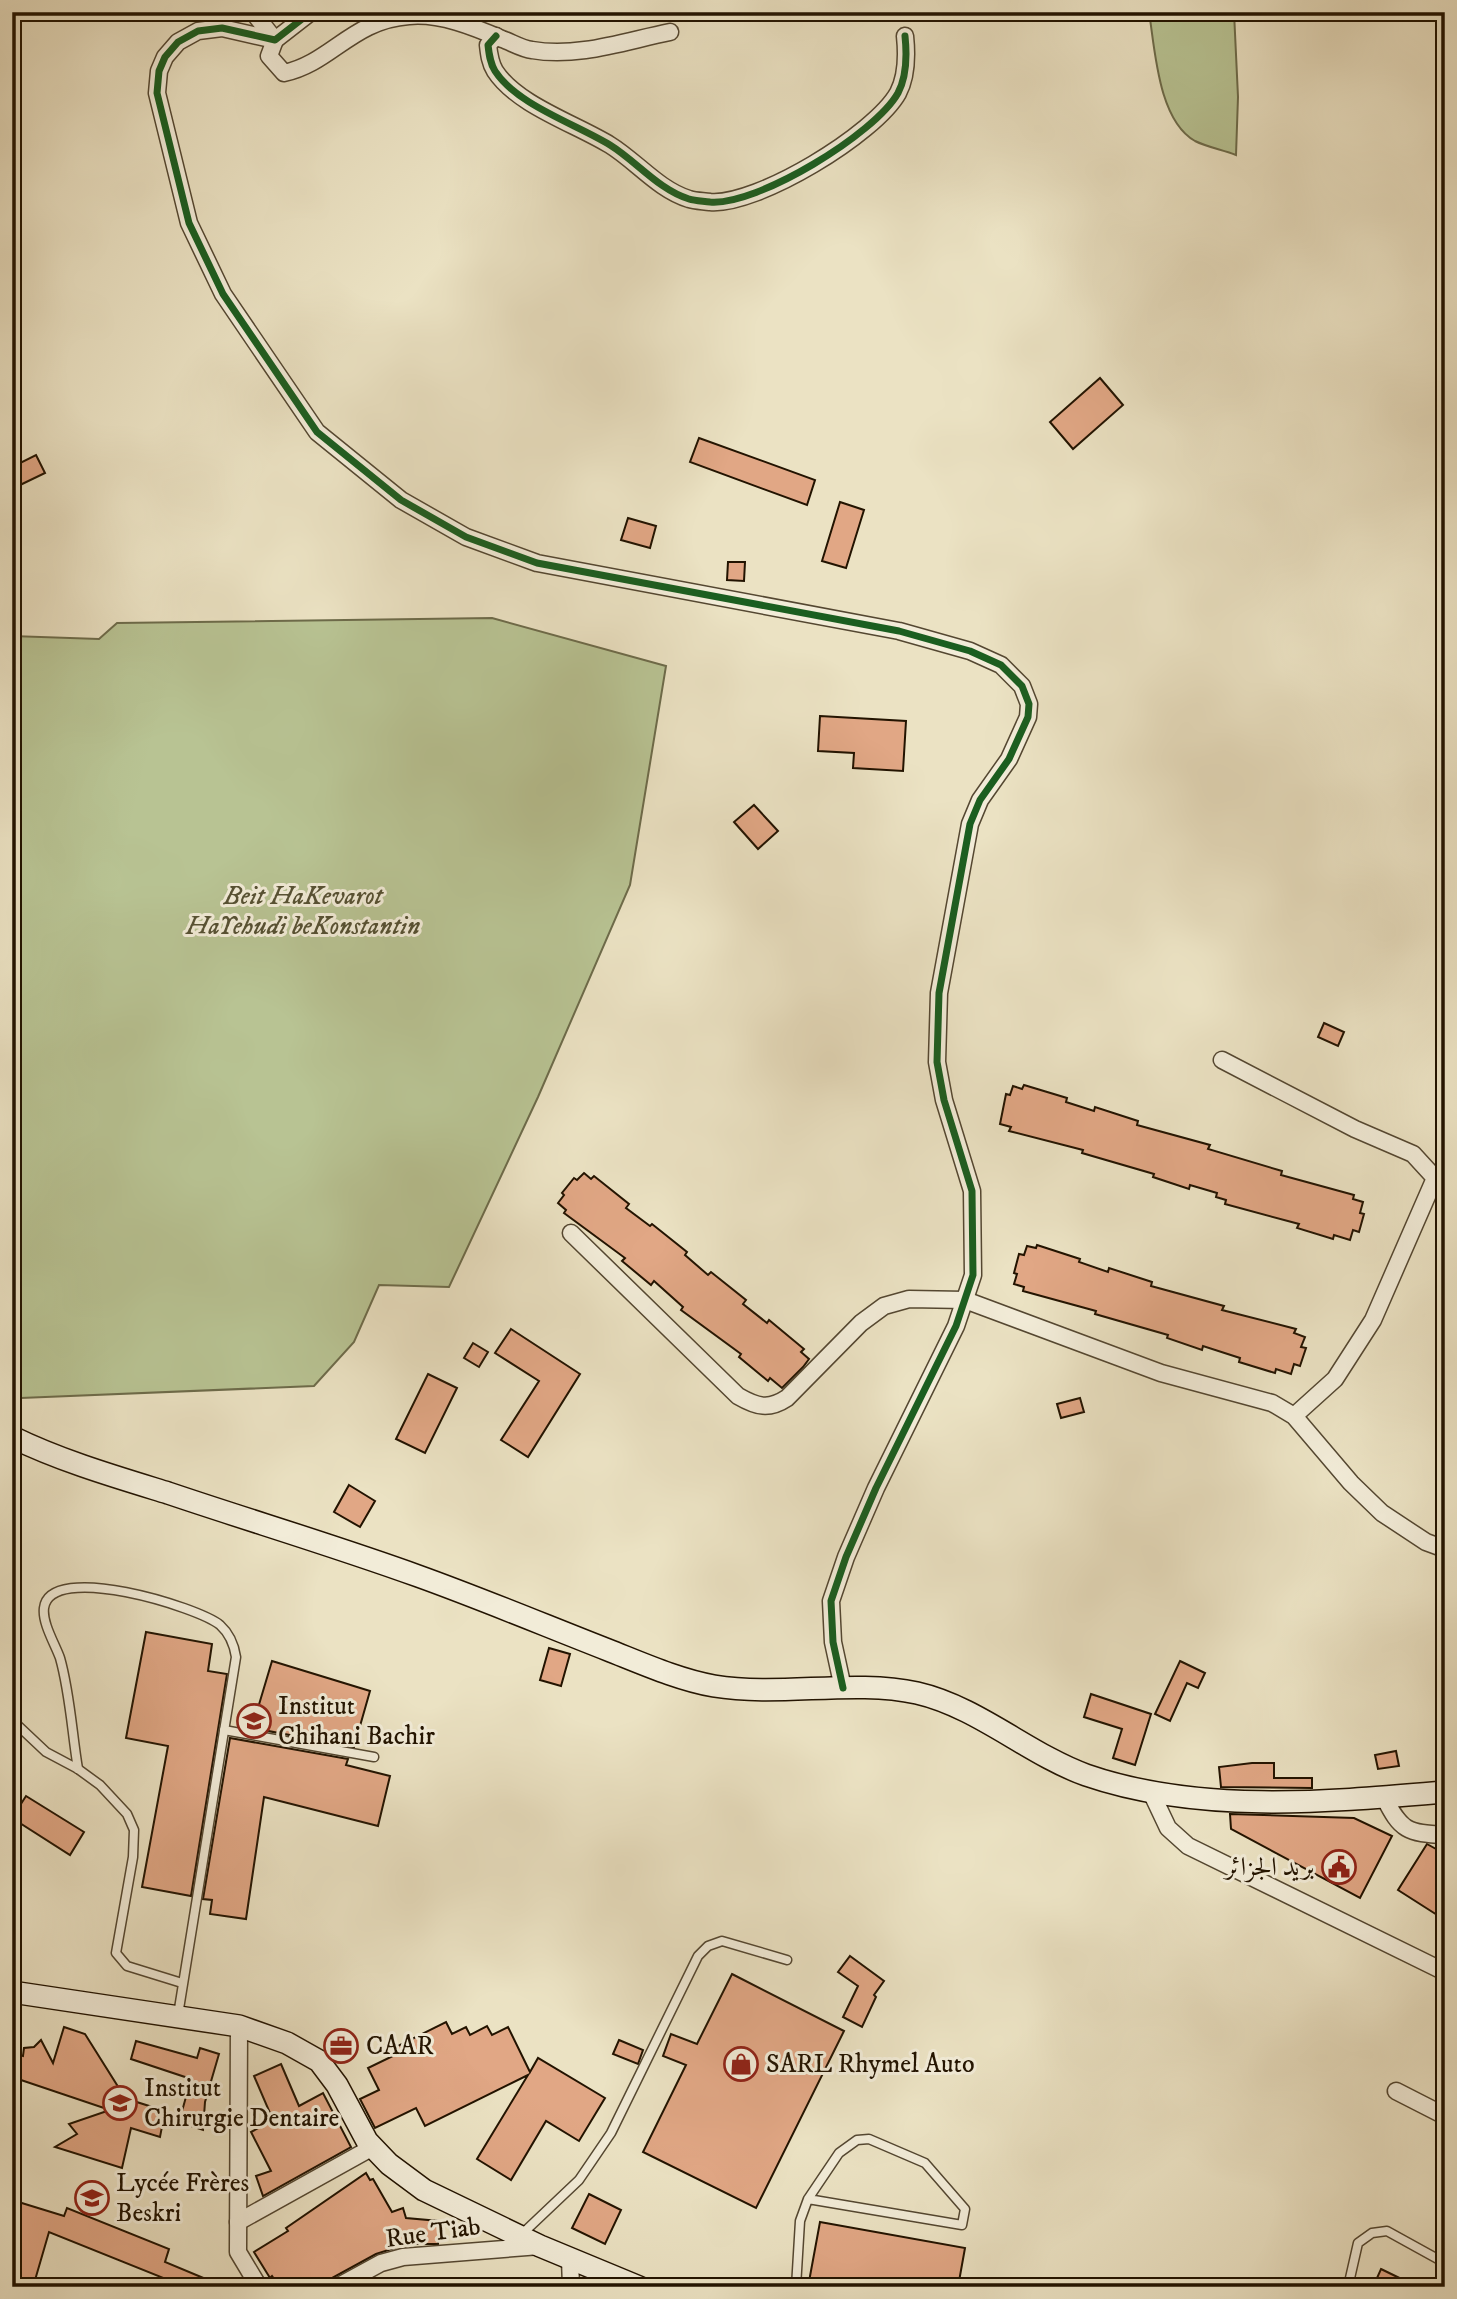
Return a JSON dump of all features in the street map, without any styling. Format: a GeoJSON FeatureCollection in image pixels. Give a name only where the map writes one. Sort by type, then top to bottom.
{"type":"FeatureCollection","features":[{"type":"Feature","properties":{"kind":"main road"},"geometry":{"type":"LineString","coordinates":[[12,1437],[124,1479],[418,1576],[640,1662],[713,1686],[763,1690],[844,1688],[916,1693],[952,1705],[1056,1762],[1086,1774],[1151,1791],[1226,1800],[1297,1801],[1445,1792]]}},
{"type":"Feature","properties":{"kind":"main road"},"geometry":{"type":"LineString","coordinates":[[12,1992],[239,2026],[287,2043],[318,2062],[337,2085],[373,2147],[388,2164],[424,2190],[540,2246],[639,2287]]}},
{"type":"Feature","properties":{"kind":"street"},"geometry":{"type":"LineString","coordinates":[[253,12],[275,40]]}},
{"type":"Feature","properties":{"kind":"street"},"geometry":{"type":"LineString","coordinates":[[312,12],[275,40],[269,56],[284,73],[304,68],[350,35],[382,20],[410,15],[435,16],[531,50],[572,51],[670,32]]}},
{"type":"Feature","properties":{"kind":"street"},"geometry":{"type":"LineString","coordinates":[[275,40],[222,28],[198,31],[178,43],[165,57],[159,71],[157,93],[175,176],[194,235],[223,294],[317,432],[401,500],[466,537],[537,563],[899,631],[970,650],[1000,665],[1022,686],[1029,704],[1028,717],[1009,759],[980,800],[970,824],[939,993],[937,1062],[944,1100],[972,1201],[973,1275],[956,1326],[876,1488],[846,1557],[831,1601],[833,1642],[844,1688]]}},
{"type":"Feature","properties":{"kind":"street"},"geometry":{"type":"LineString","coordinates":[[496,36],[488,45],[489,55],[495,71],[516,91],[612,146],[666,187],[689,199],[713,202],[771,188],[816,163],[883,114],[898,92],[907,58],[905,36]]}},
{"type":"Feature","properties":{"kind":"street"},"geometry":{"type":"LineString","coordinates":[[1222,1060],[1355,1129],[1413,1154],[1435,1178],[1373,1320],[1335,1379],[1293,1416]]}},
{"type":"Feature","properties":{"kind":"street"},"geometry":{"type":"LineString","coordinates":[[571,1233],[737,1396],[753,1405],[773,1407],[787,1398],[861,1323],[884,1306],[909,1299],[965,1300],[1161,1373],[1272,1403],[1293,1416],[1351,1483],[1382,1513],[1426,1542],[1445,1549]]}},
{"type":"Feature","properties":{"kind":"street"},"geometry":{"type":"LineString","coordinates":[[1151,1791],[1168,1828],[1188,1846],[1445,1972]]}},
{"type":"Feature","properties":{"kind":"street"},"geometry":{"type":"LineString","coordinates":[[1384,1797],[1397,1823],[1405,1829],[1445,1835]]}},
{"type":"Feature","properties":{"kind":"street"},"geometry":{"type":"LineString","coordinates":[[239,2026],[238,2252],[259,2287]]}},
{"type":"Feature","properties":{"kind":"street"},"geometry":{"type":"LineString","coordinates":[[1396,2091],[1445,2116]]}},
{"type":"Feature","properties":{"kind":"street"},"geometry":{"type":"LineString","coordinates":[[238,2222],[373,2147]]}},
{"type":"Feature","properties":{"kind":"street","name":"Rue Tiab"},"geometry":{"type":"LineString","coordinates":[[337,2287],[381,2263],[403,2257],[540,2246]]}},
{"type":"Feature","properties":{"kind":"street"},"geometry":{"type":"LineString","coordinates":[[570,2259],[571,2287]]}},
{"type":"Feature","properties":{"kind":"lane"},"geometry":{"type":"LineString","coordinates":[[78,1769],[60,1660],[44,1606],[58,1591],[74,1586],[111,1588],[203,1614],[220,1626],[233,1641],[236,1657],[177,2018]]}},
{"type":"Feature","properties":{"kind":"lane"},"geometry":{"type":"LineString","coordinates":[[12,1720],[46,1752],[78,1769],[100,1785],[127,1814],[134,1830],[134,1857],[116,1953],[127,1966],[182,1983]]}},
{"type":"Feature","properties":{"kind":"lane"},"geometry":{"type":"LineString","coordinates":[[224,1730],[374,1757]]}},
{"type":"Feature","properties":{"kind":"lane"},"geometry":{"type":"LineString","coordinates":[[520,2236],[579,2180],[611,2133],[698,1956],[708,1946],[722,1941],[787,1960]]}},
{"type":"Feature","properties":{"kind":"lane"},"geometry":{"type":"LineString","coordinates":[[796,2287],[800,2221],[808,2199],[839,2152],[857,2140],[869,2139],[925,2163],[965,2208],[962,2225],[808,2199]]}},
{"type":"Feature","properties":{"kind":"lane"},"geometry":{"type":"LineString","coordinates":[[1348,2287],[1358,2243],[1372,2233],[1387,2231],[1445,2263]]}},
{"type":"Feature","properties":{"kind":"green space"},"geometry":{"type":"Polygon","coordinates":[[[1149,12],[1234,12],[1238,97],[1236,155],[1195,141],[1173,117],[1160,82],[1149,12]]]}},
{"type":"Feature","properties":{"kind":"green space","name":"Beit HaKevarot HaYehudi beKonstantin"},"geometry":{"type":"Polygon","coordinates":[[[492,618],[666,666],[630,885],[538,1097],[449,1287],[379,1285],[354,1342],[314,1386],[21,1398],[12,1392],[12,636],[99,639],[117,623],[492,618]]]}},
{"type":"Feature","properties":{"kind":"building"},"geometry":{"type":"Polygon","coordinates":[[[1100,378],[1123,405],[1073,449],[1050,422],[1100,378]]]}},
{"type":"Feature","properties":{"kind":"building"},"geometry":{"type":"Polygon","coordinates":[[[699,438],[815,480],[807,505],[690,462],[699,438]]]}},
{"type":"Feature","properties":{"kind":"building"},"geometry":{"type":"Polygon","coordinates":[[[36,455],[45,473],[18,486],[12,467],[36,455]]]}},
{"type":"Feature","properties":{"kind":"building"},"geometry":{"type":"Polygon","coordinates":[[[840,502],[864,510],[846,568],[822,561],[840,502]]]}},
{"type":"Feature","properties":{"kind":"building"},"geometry":{"type":"Polygon","coordinates":[[[628,518],[656,526],[650,548],[621,540],[628,518]]]}},
{"type":"Feature","properties":{"kind":"building"},"geometry":{"type":"Polygon","coordinates":[[[728,562],[745,562],[744,581],[727,580],[728,562]]]}},
{"type":"Feature","properties":{"kind":"building"},"geometry":{"type":"Polygon","coordinates":[[[820,716],[906,721],[903,771],[853,768],[854,753],[818,751],[820,716]]]}},
{"type":"Feature","properties":{"kind":"building"},"geometry":{"type":"Polygon","coordinates":[[[754,805],[778,831],[758,849],[734,822],[754,805]]]}},
{"type":"Feature","properties":{"kind":"building"},"geometry":{"type":"Polygon","coordinates":[[[1324,1023],[1344,1032],[1338,1046],[1318,1037],[1324,1023]]]}},
{"type":"Feature","properties":{"kind":"building"},"geometry":{"type":"Polygon","coordinates":[[[1024,1085],[1067,1098],[1066,1102],[1094,1111],[1095,1107],[1138,1121],[1137,1125],[1210,1145],[1208,1149],[1282,1171],[1281,1175],[1354,1195],[1353,1199],[1363,1202],[1360,1213],[1364,1214],[1359,1232],[1353,1230],[1350,1240],[1334,1235],[1333,1239],[1297,1228],[1299,1224],[1225,1204],[1226,1200],[1216,1197],[1217,1193],[1190,1185],[1189,1189],[1153,1177],[1154,1174],[1082,1153],[1083,1150],[1009,1131],[1011,1127],[1000,1124],[1006,1094],[1010,1095],[1013,1086],[1022,1089],[1024,1085]]]}},
{"type":"Feature","properties":{"kind":"building"},"geometry":{"type":"Polygon","coordinates":[[[584,1173],[591,1179],[594,1176],[629,1204],[626,1208],[650,1226],[652,1224],[687,1252],[685,1255],[708,1275],[711,1272],[746,1300],[743,1304],[767,1323],[769,1320],[804,1349],[801,1352],[809,1359],[803,1367],[782,1388],[770,1378],[768,1381],[739,1357],[741,1354],[681,1310],[683,1307],[654,1281],[651,1285],[622,1261],[625,1258],[564,1213],[566,1210],[558,1203],[564,1195],[562,1193],[574,1178],[577,1180],[584,1173]]]}},
{"type":"Feature","properties":{"kind":"building"},"geometry":{"type":"Polygon","coordinates":[[[1037,1245],[1080,1259],[1079,1262],[1108,1272],[1109,1268],[1152,1282],[1151,1286],[1224,1306],[1222,1310],[1296,1329],[1294,1333],[1305,1337],[1301,1347],[1306,1348],[1300,1366],[1294,1364],[1291,1374],[1276,1369],[1275,1373],[1239,1362],[1240,1358],[1203,1346],[1202,1350],[1167,1338],[1168,1335],[1095,1314],[1096,1311],[1023,1291],[1024,1287],[1014,1284],[1019,1254],[1024,1255],[1027,1246],[1036,1248],[1037,1245]]]}},
{"type":"Feature","properties":{"kind":"building"},"geometry":{"type":"Polygon","coordinates":[[[511,1329],[580,1374],[528,1457],[501,1440],[539,1381],[495,1353],[511,1329]]]}},
{"type":"Feature","properties":{"kind":"building"},"geometry":{"type":"Polygon","coordinates":[[[473,1343],[488,1352],[479,1367],[464,1358],[473,1343]]]}},
{"type":"Feature","properties":{"kind":"building"},"geometry":{"type":"Polygon","coordinates":[[[428,1374],[457,1388],[425,1453],[396,1439],[428,1374]]]}},
{"type":"Feature","properties":{"kind":"building"},"geometry":{"type":"Polygon","coordinates":[[[1080,1398],[1084,1412],[1061,1418],[1057,1404],[1080,1398]]]}},
{"type":"Feature","properties":{"kind":"building"},"geometry":{"type":"Polygon","coordinates":[[[349,1485],[375,1501],[360,1527],[334,1512],[349,1485]]]}},
{"type":"Feature","properties":{"kind":"building"},"geometry":{"type":"Polygon","coordinates":[[[146,1632],[212,1644],[208,1671],[227,1674],[191,1896],[142,1887],[168,1746],[126,1738],[146,1632]]]}},
{"type":"Feature","properties":{"kind":"building"},"geometry":{"type":"Polygon","coordinates":[[[549,1648],[570,1654],[561,1686],[540,1680],[549,1648]]]}},
{"type":"Feature","properties":{"kind":"building"},"geometry":{"type":"Polygon","coordinates":[[[272,1661],[370,1691],[354,1747],[252,1728],[272,1661]]]}},
{"type":"Feature","properties":{"kind":"building"},"geometry":{"type":"Polygon","coordinates":[[[1180,1661],[1205,1673],[1198,1688],[1187,1683],[1170,1721],[1155,1714],[1180,1661]]]}},
{"type":"Feature","properties":{"kind":"building"},"geometry":{"type":"Polygon","coordinates":[[[1091,1694],[1151,1714],[1135,1765],[1113,1758],[1122,1729],[1084,1717],[1091,1694]]]}},
{"type":"Feature","properties":{"kind":"building"},"geometry":{"type":"Polygon","coordinates":[[[230,1738],[348,1759],[346,1765],[390,1776],[378,1826],[264,1797],[246,1919],[210,1914],[212,1900],[203,1899],[230,1738]]]}},
{"type":"Feature","properties":{"kind":"building"},"geometry":{"type":"Polygon","coordinates":[[[1396,1751],[1399,1766],[1378,1769],[1375,1755],[1396,1751]]]}},
{"type":"Feature","properties":{"kind":"building"},"geometry":{"type":"Polygon","coordinates":[[[1274,1763],[1274,1778],[1312,1778],[1312,1788],[1221,1787],[1219,1767],[1274,1763]]]}},
{"type":"Feature","properties":{"kind":"building"},"geometry":{"type":"Polygon","coordinates":[[[26,1796],[84,1832],[70,1855],[12,1818],[26,1796]]]}},
{"type":"Feature","properties":{"kind":"building","name":"بريد الجزائر"},"geometry":{"type":"Polygon","coordinates":[[[1230,1814],[1354,1818],[1392,1836],[1360,1898],[1231,1829],[1230,1814]]]}},
{"type":"Feature","properties":{"kind":"building"},"geometry":{"type":"Polygon","coordinates":[[[1427,1844],[1445,1854],[1445,1920],[1398,1890],[1427,1844]]]}},
{"type":"Feature","properties":{"kind":"building"},"geometry":{"type":"Polygon","coordinates":[[[850,1956],[884,1981],[874,1995],[876,1997],[862,2027],[843,2017],[858,1986],[838,1972],[850,1956]]]}},
{"type":"Feature","properties":{"kind":"building"},"geometry":{"type":"Polygon","coordinates":[[[732,1974],[844,2031],[756,2208],[643,2152],[686,2065],[663,2056],[671,2034],[697,2044],[732,1974]]]}},
{"type":"Feature","properties":{"kind":"building"},"geometry":{"type":"Polygon","coordinates":[[[446,2022],[452,2034],[466,2027],[470,2035],[487,2026],[492,2035],[508,2027],[530,2072],[538,2058],[605,2098],[579,2141],[546,2121],[511,2180],[477,2159],[528,2075],[425,2126],[416,2108],[375,2128],[360,2099],[379,2090],[368,2068],[397,2054],[394,2048],[446,2022]]]}},
{"type":"Feature","properties":{"kind":"building"},"geometry":{"type":"Polygon","coordinates":[[[64,2027],[85,2034],[122,2093],[121,2097],[165,2111],[160,2137],[131,2128],[122,2168],[55,2147],[77,2134],[69,2124],[110,2110],[12,2077],[12,2053],[23,2056],[24,2048],[34,2047],[41,2040],[53,2063],[64,2027]]]}},
{"type":"Feature","properties":{"kind":"building"},"geometry":{"type":"Polygon","coordinates":[[[619,2040],[643,2050],[638,2064],[613,2054],[619,2040]]]}},
{"type":"Feature","properties":{"kind":"building"},"geometry":{"type":"Polygon","coordinates":[[[136,2041],[197,2058],[200,2048],[219,2054],[205,2102],[203,2130],[179,2122],[191,2079],[131,2059],[136,2041]]]}},
{"type":"Feature","properties":{"kind":"building"},"geometry":{"type":"Polygon","coordinates":[[[281,2064],[299,2106],[323,2093],[351,2147],[263,2196],[256,2176],[271,2171],[251,2132],[273,2120],[254,2076],[281,2064]]]}},
{"type":"Feature","properties":{"kind":"building"},"geometry":{"type":"Polygon","coordinates":[[[366,2173],[370,2180],[373,2179],[392,2212],[403,2208],[406,2218],[439,2221],[438,2244],[393,2244],[395,2248],[376,2254],[332,2278],[327,2287],[280,2287],[272,2276],[270,2278],[254,2252],[288,2231],[286,2228],[366,2173]]]}},
{"type":"Feature","properties":{"kind":"building"},"geometry":{"type":"Polygon","coordinates":[[[589,2194],[621,2210],[605,2244],[572,2228],[589,2194]]]}},
{"type":"Feature","properties":{"kind":"building"},"geometry":{"type":"Polygon","coordinates":[[[12,2200],[64,2216],[67,2208],[169,2249],[165,2262],[225,2287],[175,2287],[176,2283],[49,2232],[33,2287],[12,2287],[12,2260],[20,2232],[12,2230],[12,2200]]]}},
{"type":"Feature","properties":{"kind":"building"},"geometry":{"type":"Polygon","coordinates":[[[820,2222],[965,2248],[958,2287],[808,2287],[820,2222]]]}},
{"type":"Feature","properties":{"kind":"building"},"geometry":{"type":"Polygon","coordinates":[[[1381,2269],[1418,2287],[1373,2287],[1381,2269]]]}},
{"type":"Feature","properties":{"kind":"cycle path"},"geometry":{"type":"LineString","coordinates":[[311,12],[275,40],[222,28],[198,31],[178,42],[165,57],[159,71],[157,93],[189,223],[223,294],[317,432],[401,500],[466,537],[537,563],[899,631],[970,651],[1001,665],[1022,686],[1029,704],[1028,717],[1009,759],[980,800],[970,824],[939,993],[937,1062],[944,1100],[972,1191],[973,1275],[956,1326],[876,1488],[846,1557],[831,1601],[833,1642],[843,1688]]}},
{"type":"Feature","properties":{"kind":"cycle path"},"geometry":{"type":"LineString","coordinates":[[496,36],[488,45],[492,65],[517,94],[610,145],[678,195],[710,202],[731,200],[784,180],[841,147],[866,128],[885,110],[901,86],[906,65],[905,36]]}},
{"type":"Feature","properties":{"kind":"place","name":"Institut Chihani Bachir"},"geometry":{"type":"Point","coordinates":[254,1721]}},
{"type":"Feature","properties":{"kind":"place","name":"بريد الجزائر"},"geometry":{"type":"Point","coordinates":[1339,1867]}},
{"type":"Feature","properties":{"kind":"place","name":"CAAR"},"geometry":{"type":"Point","coordinates":[341,2046]}},
{"type":"Feature","properties":{"kind":"place","name":"SARL Rhymel Auto"},"geometry":{"type":"Point","coordinates":[741,2064]}},
{"type":"Feature","properties":{"kind":"place","name":"Institut Chirurgie Dentaire"},"geometry":{"type":"Point","coordinates":[120,2103]}},
{"type":"Feature","properties":{"kind":"place","name":"Lycée Frères Beskri"},"geometry":{"type":"Point","coordinates":[92,2198]}}]}
